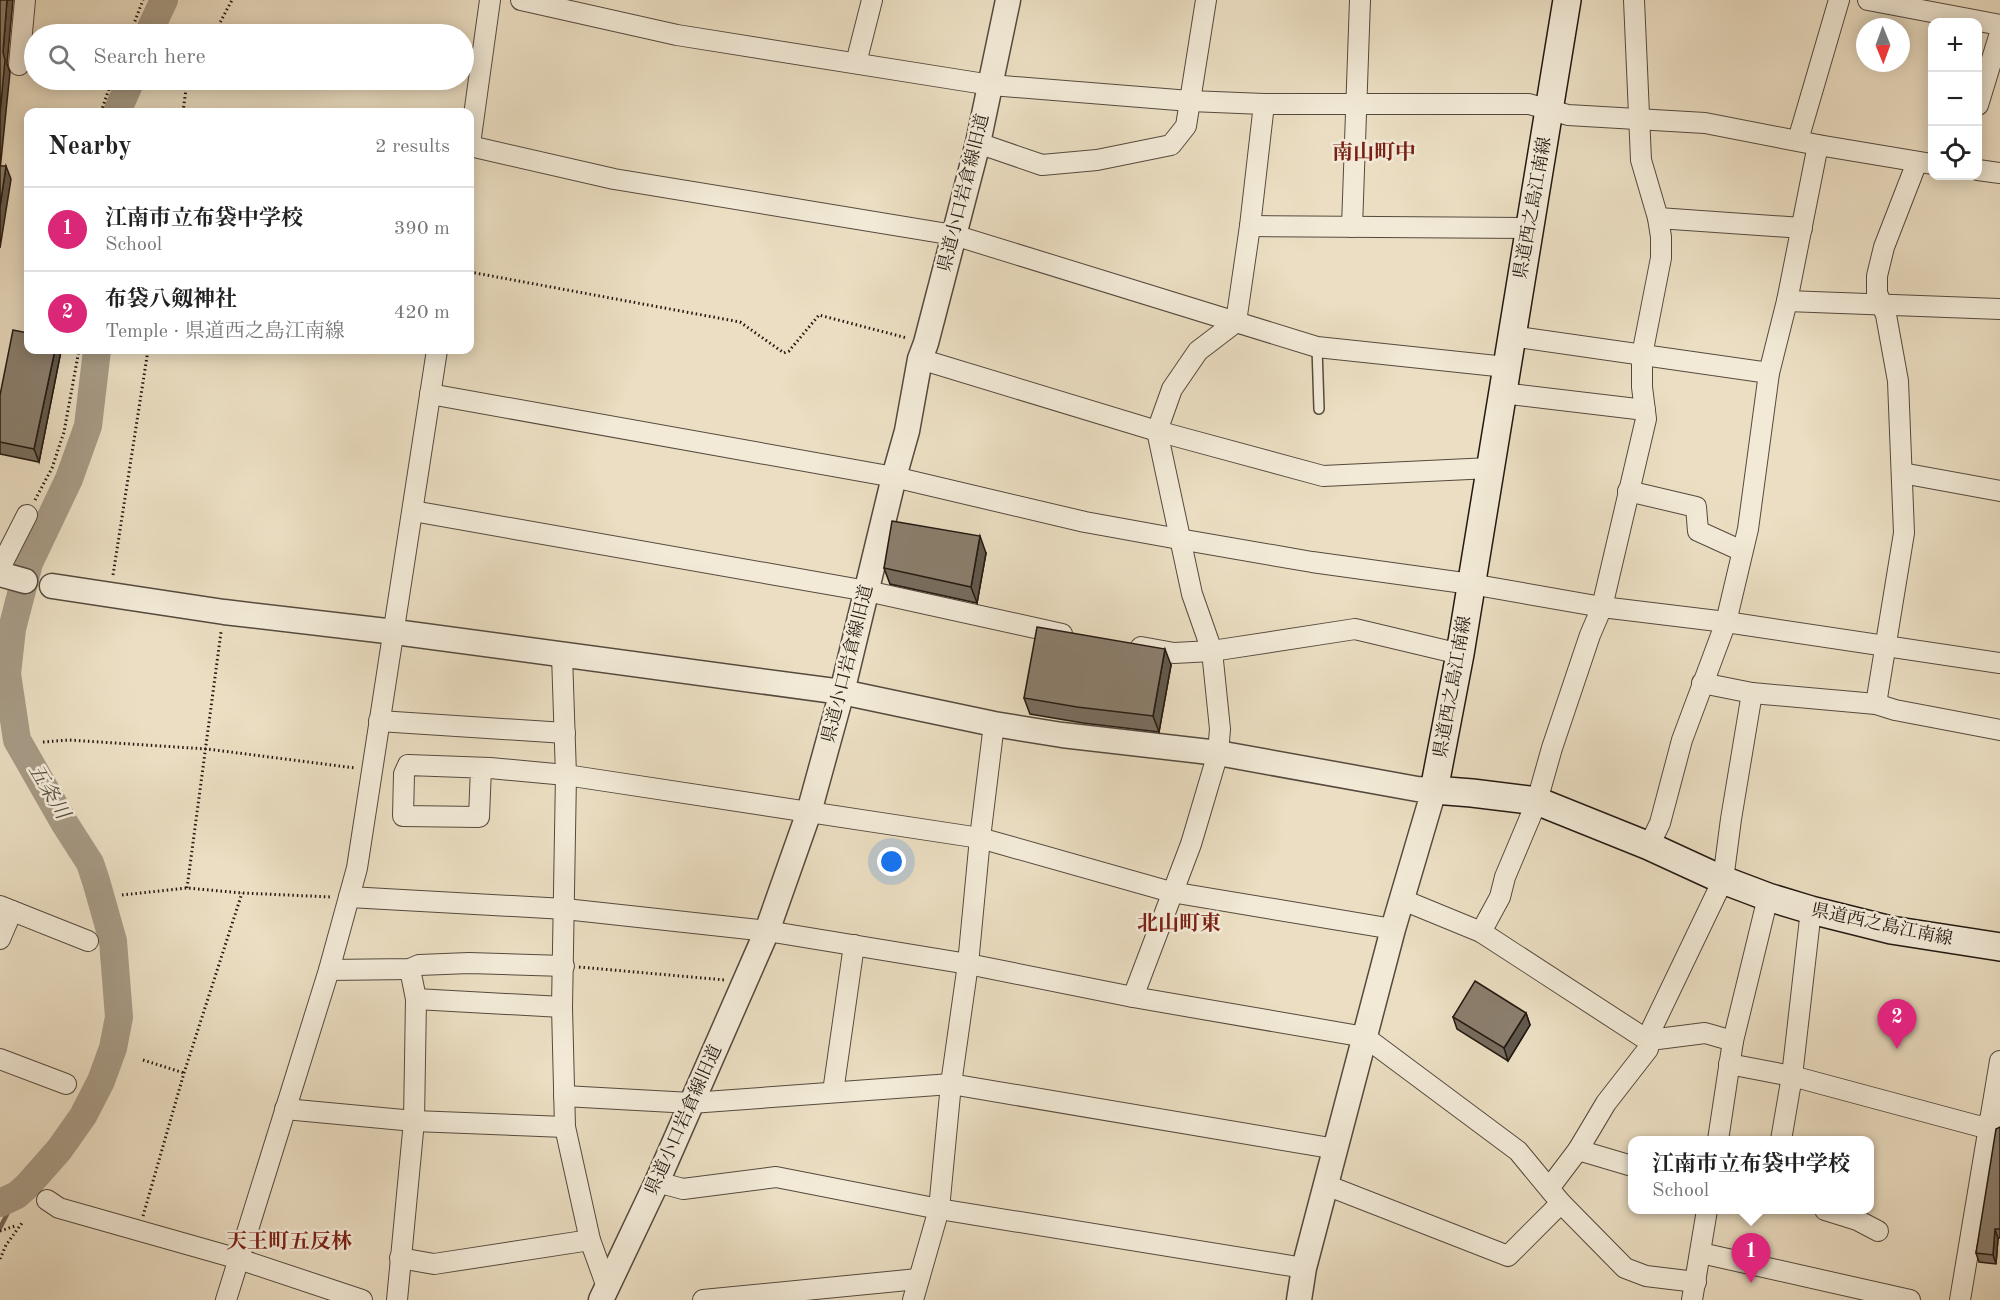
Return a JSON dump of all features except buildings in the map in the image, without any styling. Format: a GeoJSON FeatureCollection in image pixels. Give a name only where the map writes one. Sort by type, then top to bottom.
{"type":"FeatureCollection","features":[{"type":"Feature","properties":{"kind":"main road","name":"県道西之島江南線"},"geometry":{"type":"LineString","coordinates":[[1567,0],[1460,654],[1434,790],[1537,801],[1768,897],[1891,930],[2000,947]]}},
{"type":"Feature","properties":{"kind":"street"},"geometry":{"type":"LineString","coordinates":[[19,65],[25,0]]}},
{"type":"Feature","properties":{"kind":"street"},"geometry":{"type":"LineString","coordinates":[[474,116],[490,0]]}},
{"type":"Feature","properties":{"kind":"street"},"geometry":{"type":"LineString","coordinates":[[521,0],[677,35],[991,85],[1190,101],[1264,104],[1529,104],[1568,115],[1705,123],[1925,163],[1884,247],[1877,276],[1877,293],[1886,315],[1898,381],[1904,533],[1876,704]]}},
{"type":"Feature","properties":{"kind":"street"},"geometry":{"type":"LineString","coordinates":[[856,63],[872,0]]}},
{"type":"Feature","properties":{"kind":"street","name":"県道小口岩倉線旧道"},"geometry":{"type":"LineString","coordinates":[[604,1294],[657,1182],[767,932],[809,812],[842,692],[907,431],[923,351],[978,143],[1008,0]]}},
{"type":"Feature","properties":{"kind":"street"},"geometry":{"type":"LineString","coordinates":[[978,143],[1042,165],[1096,160],[1171,145],[1186,126],[1206,0]]}},
{"type":"Feature","properties":{"kind":"street"},"geometry":{"type":"LineString","coordinates":[[1352,227],[1360,0]]}},
{"type":"Feature","properties":{"kind":"street"},"geometry":{"type":"LineString","coordinates":[[1481,932],[1500,897],[1505,877],[1537,801],[1582,657],[1602,607],[1646,419],[1641,387],[1642,355],[1661,258],[1661,237],[1658,218],[1641,160],[1634,0]]}},
{"type":"Feature","properties":{"kind":"street"},"geometry":{"type":"LineString","coordinates":[[1798,140],[1839,0]]}},
{"type":"Feature","properties":{"kind":"street"},"geometry":{"type":"LineString","coordinates":[[1868,0],[2000,26]]}},
{"type":"Feature","properties":{"kind":"street"},"geometry":{"type":"LineString","coordinates":[[1982,89],[2000,33]]}},
{"type":"Feature","properties":{"kind":"street"},"geometry":{"type":"LineString","coordinates":[[1133,997],[1191,844],[1218,753],[1220,729],[1212,651],[1192,594],[1157,431],[1172,389],[1198,351],[1236,322],[1264,104]]}},
{"type":"Feature","properties":{"kind":"street"},"geometry":{"type":"LineString","coordinates":[[1649,846],[1660,823],[1682,740],[1726,622],[1748,529],[1769,373],[1787,301],[1818,145]]}},
{"type":"Feature","properties":{"kind":"street"},"geometry":{"type":"LineString","coordinates":[[474,146],[614,179],[954,235],[1317,347],[1504,380],[1645,410]]}},
{"type":"Feature","properties":{"kind":"street"},"geometry":{"type":"LineString","coordinates":[[1982,171],[2000,173]]}},
{"type":"Feature","properties":{"kind":"street"},"geometry":{"type":"LineString","coordinates":[[1658,218],[1802,228]]}},
{"type":"Feature","properties":{"kind":"street"},"geometry":{"type":"LineString","coordinates":[[1250,226],[1529,228]]}},
{"type":"Feature","properties":{"kind":"street"},"geometry":{"type":"LineString","coordinates":[[1787,301],[2000,309]]}},
{"type":"Feature","properties":{"kind":"street"},"geometry":{"type":"LineString","coordinates":[[1511,336],[1769,373]]}},
{"type":"Feature","properties":{"kind":"street"},"geometry":{"type":"LineString","coordinates":[[923,351],[1157,431],[1323,476],[1490,468]]}},
{"type":"Feature","properties":{"kind":"street"},"geometry":{"type":"LineString","coordinates":[[226,1300],[329,970],[357,868],[436,354]]}},
{"type":"Feature","properties":{"kind":"street"},"geometry":{"type":"LineString","coordinates":[[430,394],[894,477],[1085,522],[1312,562],[1471,584],[1602,607],[1726,622],[2000,663]]}},
{"type":"Feature","properties":{"kind":"street"},"geometry":{"type":"LineString","coordinates":[[1902,473],[2000,491]]}},
{"type":"Feature","properties":{"kind":"street"},"geometry":{"type":"LineString","coordinates":[[1629,491],[1696,507],[1698,531],[1742,551]]}},
{"type":"Feature","properties":{"kind":"street"},"geometry":{"type":"LineString","coordinates":[[413,511],[867,591],[1080,637]]}},
{"type":"Feature","properties":{"kind":"street"},"geometry":{"type":"LineString","coordinates":[[27,515],[7,574],[52,586],[224,612],[395,632],[842,692],[994,724],[1062,735],[1218,753],[1417,789],[1434,790],[1393,929],[1304,1268],[1299,1300]]}},
{"type":"Feature","properties":{"kind":"street"},"geometry":{"type":"LineString","coordinates":[[1127,645],[1173,653],[1212,651],[1355,629],[1460,654]]}},
{"type":"Feature","properties":{"kind":"street"},"geometry":{"type":"LineString","coordinates":[[562,655],[566,775],[562,1007],[565,1127],[604,1294]]}},
{"type":"Feature","properties":{"kind":"street"},"geometry":{"type":"LineString","coordinates":[[1702,683],[1752,693],[1876,704],[1895,710],[2000,730]]}},
{"type":"Feature","properties":{"kind":"street"},"geometry":{"type":"LineString","coordinates":[[1550,1187],[1578,1150],[1606,1104],[1648,1049],[1652,1028],[1723,880],[1752,693]]}},
{"type":"Feature","properties":{"kind":"street"},"geometry":{"type":"LineString","coordinates":[[379,721],[565,733]]}},
{"type":"Feature","properties":{"kind":"street"},"geometry":{"type":"LineString","coordinates":[[913,1300],[939,1209],[951,1084],[968,964],[994,724]]}},
{"type":"Feature","properties":{"kind":"street"},"geometry":{"type":"LineString","coordinates":[[481,768],[479,817],[403,816],[404,774],[408,765],[481,768],[566,775],[980,838],[1171,892],[1393,929]]}},
{"type":"Feature","properties":{"kind":"street"},"geometry":{"type":"LineString","coordinates":[[349,897],[565,909],[767,932],[968,964],[1133,997],[1365,1037],[1518,1151],[1561,1203],[1625,1268],[1694,1291],[1706,1214]]}},
{"type":"Feature","properties":{"kind":"street"},"geometry":{"type":"LineString","coordinates":[[1719,1136],[1733,1041],[1768,897]]}},
{"type":"Feature","properties":{"kind":"street"},"geometry":{"type":"LineString","coordinates":[[1402,900],[1481,932],[1650,1040],[1705,1033],[1733,1041]]}},
{"type":"Feature","properties":{"kind":"street"},"geometry":{"type":"LineString","coordinates":[[0,939],[6,908],[88,941]]}},
{"type":"Feature","properties":{"kind":"street"},"geometry":{"type":"LineString","coordinates":[[1782,1136],[1792,1076],[1811,910]]}},
{"type":"Feature","properties":{"kind":"street"},"geometry":{"type":"LineString","coordinates":[[833,1092],[854,945]]}},
{"type":"Feature","properties":{"kind":"street"},"geometry":{"type":"LineString","coordinates":[[329,970],[410,969],[419,965],[469,963],[564,966]]}},
{"type":"Feature","properties":{"kind":"street"},"geometry":{"type":"LineString","coordinates":[[397,1300],[414,1121],[416,999],[410,969]]}},
{"type":"Feature","properties":{"kind":"street"},"geometry":{"type":"LineString","coordinates":[[416,999],[562,1007]]}},
{"type":"Feature","properties":{"kind":"street"},"geometry":{"type":"LineString","coordinates":[[0,1059],[66,1084]]}},
{"type":"Feature","properties":{"kind":"street"},"geometry":{"type":"LineString","coordinates":[[1960,1300],[1995,1125],[2000,1061]]}},
{"type":"Feature","properties":{"kind":"street"},"geometry":{"type":"LineString","coordinates":[[1730,1064],[1792,1076],[1978,1126],[1995,1125]]}},
{"type":"Feature","properties":{"kind":"street"},"geometry":{"type":"LineString","coordinates":[[564,1096],[691,1103],[951,1084],[1336,1149]]}},
{"type":"Feature","properties":{"kind":"street"},"geometry":{"type":"LineString","coordinates":[[285,1109],[414,1121],[565,1127]]}},
{"type":"Feature","properties":{"kind":"street"},"geometry":{"type":"LineString","coordinates":[[1578,1150],[1628,1165]]}},
{"type":"Feature","properties":{"kind":"street"},"geometry":{"type":"LineString","coordinates":[[657,1182],[683,1189],[776,1177],[939,1209],[1304,1268]]}},
{"type":"Feature","properties":{"kind":"street"},"geometry":{"type":"LineString","coordinates":[[1326,1185],[1508,1256],[1561,1203]]}},
{"type":"Feature","properties":{"kind":"street"},"geometry":{"type":"LineString","coordinates":[[47,1200],[59,1208],[239,1259],[362,1300]]}},
{"type":"Feature","properties":{"kind":"street"},"geometry":{"type":"LineString","coordinates":[[1840,1214],[1878,1231]]}},
{"type":"Feature","properties":{"kind":"street"},"geometry":{"type":"LineString","coordinates":[[400,1258],[434,1264],[590,1239]]}},
{"type":"Feature","properties":{"kind":"street"},"geometry":{"type":"LineString","coordinates":[[1701,1253],[1910,1300]]}},
{"type":"Feature","properties":{"kind":"street"},"geometry":{"type":"LineString","coordinates":[[704,1300],[918,1279]]}},
{"type":"Feature","properties":{"kind":"lane"},"geometry":{"type":"LineString","coordinates":[[1317,347],[1319,410]]}},
{"type":"Feature","properties":{"kind":"path"},"geometry":{"type":"LineString","coordinates":[[134,24],[143,0]]}},
{"type":"Feature","properties":{"kind":"path"},"geometry":{"type":"LineString","coordinates":[[219,24],[232,0]]}},
{"type":"Feature","properties":{"kind":"path"},"geometry":{"type":"LineString","coordinates":[[102,108],[109,90]]}},
{"type":"Feature","properties":{"kind":"path"},"geometry":{"type":"LineString","coordinates":[[184,108],[186,90]]}},
{"type":"Feature","properties":{"kind":"path"},"geometry":{"type":"LineString","coordinates":[[474,273],[740,322],[784,353],[789,351],[819,315],[923,351]]}},
{"type":"Feature","properties":{"kind":"path"},"geometry":{"type":"LineString","coordinates":[[27,515],[52,468],[64,432],[78,354]]}},
{"type":"Feature","properties":{"kind":"path"},"geometry":{"type":"LineString","coordinates":[[110,595],[147,354]]}},
{"type":"Feature","properties":{"kind":"path"},"geometry":{"type":"LineString","coordinates":[[186,888],[207,749],[224,612]]}},
{"type":"Feature","properties":{"kind":"path"},"geometry":{"type":"LineString","coordinates":[[42,742],[69,740],[207,749],[371,770]]}},
{"type":"Feature","properties":{"kind":"path"},"geometry":{"type":"LineString","coordinates":[[122,895],[186,888],[242,893],[349,897]]}},
{"type":"Feature","properties":{"kind":"path"},"geometry":{"type":"LineString","coordinates":[[138,1231],[184,1073],[242,893]]}},
{"type":"Feature","properties":{"kind":"path"},"geometry":{"type":"LineString","coordinates":[[564,966],[745,981]]}},
{"type":"Feature","properties":{"kind":"path"},"geometry":{"type":"LineString","coordinates":[[144,1060],[184,1073]]}},
{"type":"Feature","properties":{"kind":"path"},"geometry":{"type":"LineString","coordinates":[[0,1259],[6,1245],[22,1223]]}},
{"type":"Feature","properties":{"kind":"path"},"geometry":{"type":"LineString","coordinates":[[0,1231],[15,1226]]}},
{"type":"Feature","properties":{"kind":"waterway","name":"五条川"},"geometry":{"type":"LineString","coordinates":[[153,24],[164,0]]}},
{"type":"Feature","properties":{"kind":"waterway","name":"五条川"},"geometry":{"type":"LineString","coordinates":[[119,108],[127,90]]}},
{"type":"Feature","properties":{"kind":"waterway","name":"五条川"},"geometry":{"type":"LineString","coordinates":[[0,1203],[17,1195],[28,1185],[59,1150],[83,1116],[101,1081],[113,1048],[119,1017],[113,941],[96,881],[90,863],[17,740],[7,674],[12,629],[29,563],[69,479],[88,426],[97,354]]}},
{"type":"Feature","properties":{"kind":"waterway"},"geometry":{"type":"LineString","coordinates":[[0,1228],[17,1195]]}},
{"type":"Feature","properties":{"kind":"place","name":"布袋八剱神社"},"geometry":{"type":"Point","coordinates":[1897,1049]}},
{"type":"Feature","properties":{"kind":"place","name":"江南市立布袋中学校"},"geometry":{"type":"Point","coordinates":[1751,1283]}},
{"type":"Feature","properties":{"kind":"district","name":"南山町中"},"geometry":{"type":"Point","coordinates":[1374,153]}},
{"type":"Feature","properties":{"kind":"district","name":"北山町東"},"geometry":{"type":"Point","coordinates":[1179,924]}},
{"type":"Feature","properties":{"kind":"district","name":"天王町五反林"},"geometry":{"type":"Point","coordinates":[289,1242]}}]}
